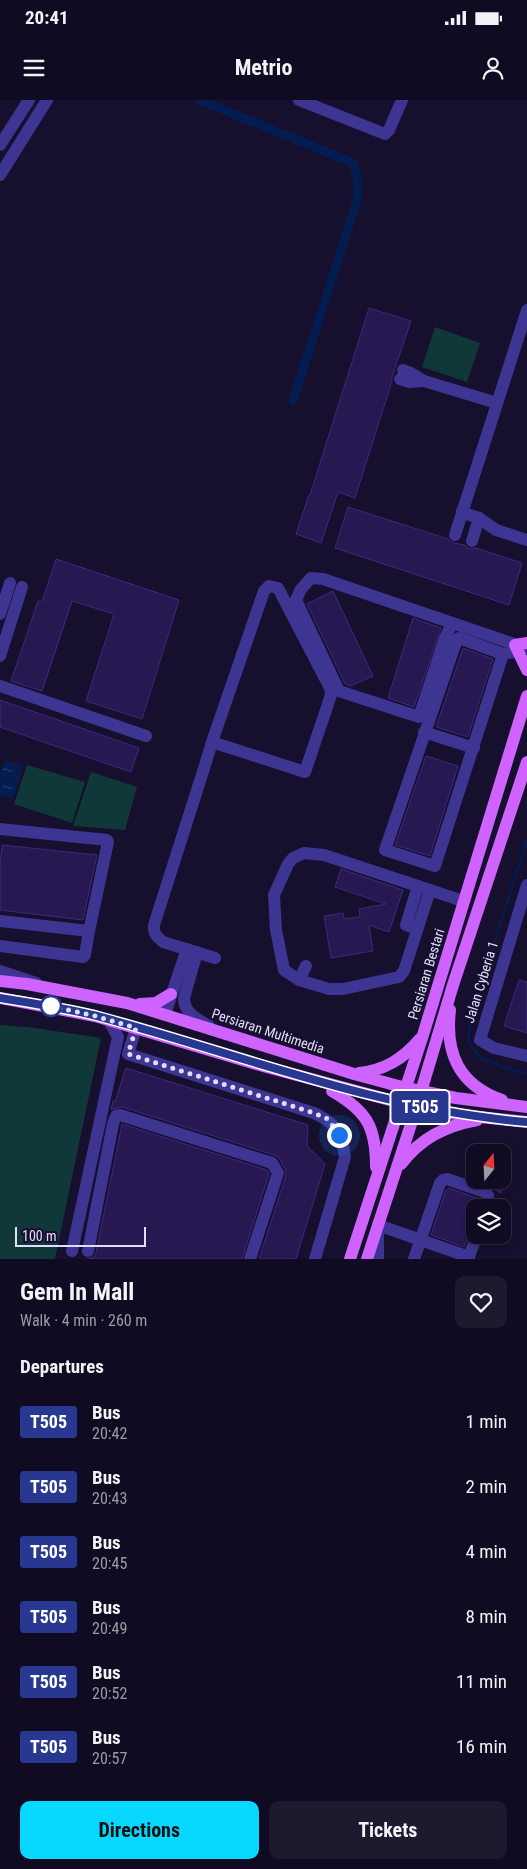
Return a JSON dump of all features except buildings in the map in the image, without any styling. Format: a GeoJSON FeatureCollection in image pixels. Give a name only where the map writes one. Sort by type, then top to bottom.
{"type":"FeatureCollection","features":[{"type":"Feature","properties":{"kind":"main road"},"geometry":{"type":"LineString","coordinates":[[522,647],[527,670]]}},
{"type":"Feature","properties":{"kind":"main road","name":"Persiaran Bestari"},"geometry":{"type":"LineString","coordinates":[[350,1259],[423,1035],[527,696]]}},
{"type":"Feature","properties":{"kind":"main road","name":"Persiaran Bestari"},"geometry":{"type":"LineString","coordinates":[[367,1259],[453,985],[527,762]]}},
{"type":"Feature","properties":{"kind":"main road","name":"Persiaran Multimedia"},"geometry":{"type":"LineString","coordinates":[[0,981],[27,984],[127,1003],[354,1074],[406,1088],[474,1100],[527,1106]]}},
{"type":"Feature","properties":{"kind":"main road"},"geometry":{"type":"LineString","coordinates":[[453,985],[449,1021],[450,1044],[459,1069],[480,1090],[508,1102],[527,1106]]}},
{"type":"Feature","properties":{"kind":"main road"},"geometry":{"type":"LineString","coordinates":[[127,1003],[156,1002],[171,994]]}},
{"type":"Feature","properties":{"kind":"main road"},"geometry":{"type":"LineString","coordinates":[[0,998],[108,1019],[216,1052],[401,1103],[484,1118],[527,1122]]}},
{"type":"Feature","properties":{"kind":"main road"},"geometry":{"type":"LineString","coordinates":[[165,1014],[163,1024],[166,1028],[199,1040],[209,1045],[216,1052]]}},
{"type":"Feature","properties":{"kind":"main road"},"geometry":{"type":"LineString","coordinates":[[354,1074],[380,1070],[391,1064],[408,1052],[423,1035]]}},
{"type":"Feature","properties":{"kind":"main road"},"geometry":{"type":"LineString","coordinates":[[314,1080],[349,1100],[369,1123],[376,1142],[377,1177]]}},
{"type":"Feature","properties":{"kind":"main road"},"geometry":{"type":"LineString","coordinates":[[396,1170],[410,1152],[425,1139],[465,1122],[484,1118]]}},
{"type":"Feature","properties":{"kind":"street"},"geometry":{"type":"LineString","coordinates":[[0,145],[29,100]]}},
{"type":"Feature","properties":{"kind":"street"},"geometry":{"type":"LineString","coordinates":[[0,175],[47,100]]}},
{"type":"Feature","properties":{"kind":"street"},"geometry":{"type":"LineString","coordinates":[[299,100],[385,134],[389,130],[402,100]]}},
{"type":"Feature","properties":{"kind":"street"},"geometry":{"type":"LineString","coordinates":[[454,535],[527,310]]}},
{"type":"Feature","properties":{"kind":"street"},"geometry":{"type":"LineString","coordinates":[[401,374],[409,382],[424,381],[497,403]]}},
{"type":"Feature","properties":{"kind":"street"},"geometry":{"type":"LineString","coordinates":[[462,511],[479,518],[496,530],[527,540]]}},
{"type":"Feature","properties":{"kind":"street"},"geometry":{"type":"LineString","coordinates":[[472,541],[479,518]]}},
{"type":"Feature","properties":{"kind":"street"},"geometry":{"type":"LineString","coordinates":[[456,624],[451,626],[444,638],[419,718],[339,691],[296,600],[301,589],[311,578],[323,579],[456,624],[486,641],[503,654]]}},
{"type":"Feature","properties":{"kind":"street"},"geometry":{"type":"LineString","coordinates":[[0,614],[16,585],[0,656]]}},
{"type":"Feature","properties":{"kind":"street"},"geometry":{"type":"LineString","coordinates":[[183,977],[201,964],[215,958],[163,942],[156,936],[154,924],[212,742],[264,591],[269,586],[278,588],[330,688],[331,695],[305,772],[302,773],[212,742]]}},
{"type":"Feature","properties":{"kind":"street"},"geometry":{"type":"LineString","coordinates":[[503,654],[435,866],[385,850],[456,639],[486,641],[522,647]]}},
{"type":"Feature","properties":{"kind":"street"},"geometry":{"type":"LineString","coordinates":[[503,654],[522,647]]}},
{"type":"Feature","properties":{"kind":"street"},"geometry":{"type":"LineString","coordinates":[[0,686],[146,736]]}},
{"type":"Feature","properties":{"kind":"street"},"geometry":{"type":"LineString","coordinates":[[424,732],[474,748]]}},
{"type":"Feature","properties":{"kind":"street"},"geometry":{"type":"LineString","coordinates":[[0,828],[107,840],[85,955],[83,957],[0,946]]}},
{"type":"Feature","properties":{"kind":"street"},"geometry":{"type":"LineString","coordinates":[[424,888],[417,929],[404,971],[399,977],[343,989],[329,989],[299,980],[288,974],[282,966],[273,902],[274,895],[288,864],[293,858],[304,853],[324,855],[424,888],[463,901]]}},
{"type":"Feature","properties":{"kind":"street","name":"Jalan Cyberia 1"},"geometry":{"type":"LineString","coordinates":[[527,885],[480,1040],[494,1048],[527,1056]]}},
{"type":"Feature","properties":{"kind":"street"},"geometry":{"type":"LineString","coordinates":[[0,920],[89,931]]}},
{"type":"Feature","properties":{"kind":"street"},"geometry":{"type":"LineString","coordinates":[[168,943],[177,957],[183,977],[184,1005],[188,1012],[199,1021],[218,1031]]}},
{"type":"Feature","properties":{"kind":"street"},"geometry":{"type":"LineString","coordinates":[[165,1014],[171,994],[183,977],[192,951]]}},
{"type":"Feature","properties":{"kind":"street"},"geometry":{"type":"LineString","coordinates":[[299,980],[306,966]]}},
{"type":"Feature","properties":{"kind":"street"},"geometry":{"type":"LineString","coordinates":[[0,971],[30,980],[44,988]]}},
{"type":"Feature","properties":{"kind":"street"},"geometry":{"type":"LineString","coordinates":[[70,1255],[118,1040],[108,1019]]}},
{"type":"Feature","properties":{"kind":"street"},"geometry":{"type":"LineString","coordinates":[[118,1040],[134,1028]]}},
{"type":"Feature","properties":{"kind":"street"},"geometry":{"type":"LineString","coordinates":[[134,1028],[128,1054],[328,1119],[342,1140],[345,1157],[315,1259]]}},
{"type":"Feature","properties":{"kind":"street"},"geometry":{"type":"LineString","coordinates":[[70,1255],[78,1248],[90,1255],[114,1124],[116,1116],[120,1114],[272,1163],[278,1173],[250,1259]]}},
{"type":"Feature","properties":{"kind":"street"},"geometry":{"type":"LineString","coordinates":[[414,1259],[442,1180],[447,1179],[485,1192],[489,1199]]}},
{"type":"Feature","properties":{"kind":"street"},"geometry":{"type":"LineString","coordinates":[[378,1259],[378,1225],[469,1258],[474,1244]]}},
{"type":"Feature","properties":{"kind":"green space"},"geometry":{"type":"Polygon","coordinates":[[[435,327],[480,343],[467,382],[422,367],[435,327]]]}},
{"type":"Feature","properties":{"kind":"green space"},"geometry":{"type":"Polygon","coordinates":[[[27,765],[85,782],[72,823],[14,804],[27,765]]]}},
{"type":"Feature","properties":{"kind":"green space"},"geometry":{"type":"Polygon","coordinates":[[[91,772],[137,787],[125,830],[73,826],[91,772]]]}},
{"type":"Feature","properties":{"kind":"green space"},"geometry":{"type":"Polygon","coordinates":[[[0,1025],[28,1027],[101,1038],[55,1259],[0,1259],[0,1025]]]}},
{"type":"Feature","properties":{"kind":"water"},"geometry":{"type":"Polygon","coordinates":[[[5,760],[23,766],[13,799],[0,795],[0,776],[5,760]]]}},
{"type":"Feature","properties":{"kind":"waterway"},"geometry":{"type":"LineString","coordinates":[[200,100],[353,163],[357,178],[358,197],[293,401]]}},
{"type":"Feature","properties":{"kind":"waterway"},"geometry":{"type":"LineString","coordinates":[[527,840],[472,1013],[468,1040],[480,1058],[512,1070],[527,1073]]}},
{"type":"Feature","properties":{"kind":"bus line","name":"T505"},"geometry":{"type":"LineString","coordinates":[[0,998],[95,1016],[263,1066],[426,1109],[484,1118],[527,1122]]}},
{"type":"Feature","properties":{"kind":"route"},"geometry":{"type":"LineString","coordinates":[[51,1006],[136,1028],[128,1054],[314,1113],[328,1119],[339,1135]]}}]}
